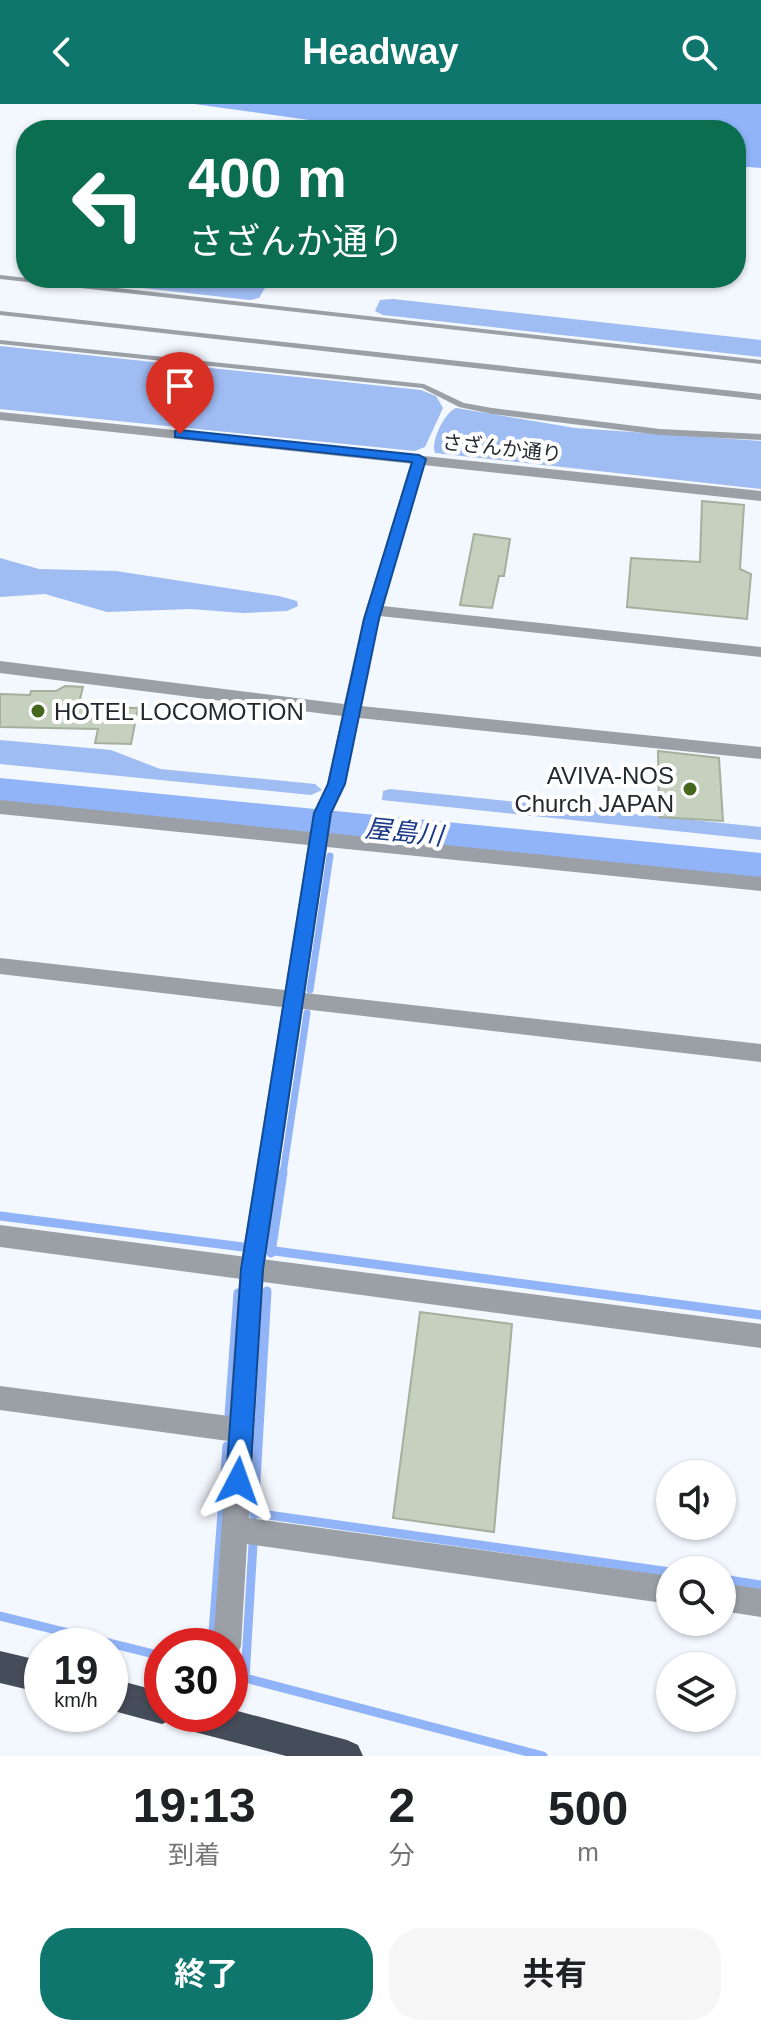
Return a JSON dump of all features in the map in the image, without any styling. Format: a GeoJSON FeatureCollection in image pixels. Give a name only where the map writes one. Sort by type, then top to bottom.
{"type":"FeatureCollection","features":[{"type":"Feature","properties":{"kind":"highway"},"geometry":{"type":"LineString","coordinates":[[0,1667],[24,1673]]}},
{"type":"Feature","properties":{"kind":"highway"},"geometry":{"type":"LineString","coordinates":[[248,1728],[347,1756]]}},
{"type":"Feature","properties":{"kind":"street","name":"さざんか通り"},"geometry":{"type":"LineString","coordinates":[[0,416],[761,496]]}},
{"type":"Feature","properties":{"kind":"street"},"geometry":{"type":"LineString","coordinates":[[228,1628],[252,1269],[320,830],[336,784],[375,610],[419,459]]}},
{"type":"Feature","properties":{"kind":"street"},"geometry":{"type":"LineString","coordinates":[[375,610],[761,652]]}},
{"type":"Feature","properties":{"kind":"street"},"geometry":{"type":"LineString","coordinates":[[0,667],[352,711],[761,753]]}},
{"type":"Feature","properties":{"kind":"street"},"geometry":{"type":"LineString","coordinates":[[0,807],[320,830],[761,884]]}},
{"type":"Feature","properties":{"kind":"street"},"geometry":{"type":"LineString","coordinates":[[0,966],[761,1053]]}},
{"type":"Feature","properties":{"kind":"street"},"geometry":{"type":"LineString","coordinates":[[0,1236],[761,1336]]}},
{"type":"Feature","properties":{"kind":"street"},"geometry":{"type":"LineString","coordinates":[[0,1398],[241,1430]]}},
{"type":"Feature","properties":{"kind":"street"},"geometry":{"type":"LineString","coordinates":[[234,1531],[265,1531],[656,1588]]}},
{"type":"Feature","properties":{"kind":"street"},"geometry":{"type":"LineString","coordinates":[[736,1599],[761,1603]]}},
{"type":"Feature","properties":{"kind":"lane"},"geometry":{"type":"LineString","coordinates":[[98,288],[761,362]]}},
{"type":"Feature","properties":{"kind":"lane"},"geometry":{"type":"LineString","coordinates":[[0,313],[761,397]]}},
{"type":"Feature","properties":{"kind":"lane"},"geometry":{"type":"LineString","coordinates":[[0,342],[424,386],[477,409],[682,434],[761,437]]}},
{"type":"Feature","properties":{"kind":"lane"},"geometry":{"type":"LineString","coordinates":[[681,420],[682,434]]}},
{"type":"Feature","properties":{"kind":"shaded area"},"geometry":{"type":"Polygon","coordinates":[[[194,104],[761,104],[761,168],[746,167],[746,120],[309,120],[194,104]]]}},
{"type":"Feature","properties":{"kind":"shaded area"},"geometry":{"type":"Polygon","coordinates":[[[143,288],[265,288],[259,298],[250,300],[143,288]]]}},
{"type":"Feature","properties":{"kind":"shaded area"},"geometry":{"type":"Polygon","coordinates":[[[380,300],[761,340],[761,357],[383,315],[375,311],[380,300]]]}},
{"type":"Feature","properties":{"kind":"shaded area"},"geometry":{"type":"Polygon","coordinates":[[[0,346],[421,390],[436,396],[443,408],[425,447],[415,451],[0,409],[0,346]]]}},
{"type":"Feature","properties":{"kind":"shaded area"},"geometry":{"type":"Polygon","coordinates":[[[456,408],[575,428],[761,441],[761,489],[435,453],[440,428],[447,415],[456,408]]]}},
{"type":"Feature","properties":{"kind":"shaded area"},"geometry":{"type":"Polygon","coordinates":[[[0,558],[39,569],[116,571],[279,596],[297,601],[298,606],[287,611],[243,613],[191,609],[107,612],[45,594],[0,597],[0,558]]]}},
{"type":"Feature","properties":{"kind":"shaded area"},"geometry":{"type":"Polygon","coordinates":[[[0,740],[111,750],[160,769],[315,784],[322,790],[311,795],[0,764],[0,740]]]}},
{"type":"Feature","properties":{"kind":"shaded area"},"geometry":{"type":"Polygon","coordinates":[[[390,789],[761,827],[761,840],[382,800],[383,791],[390,789]]]}},
{"type":"Feature","properties":{"kind":"building"},"geometry":{"type":"Polygon","coordinates":[[[702,501],[744,505],[740,569],[751,574],[747,619],[627,607],[631,558],[700,562],[702,501]]]}},
{"type":"Feature","properties":{"kind":"building"},"geometry":{"type":"Polygon","coordinates":[[[474,534],[510,539],[504,576],[499,576],[492,608],[460,605],[474,534]]]}},
{"type":"Feature","properties":{"kind":"building"},"geometry":{"type":"Polygon","coordinates":[[[65,686],[83,687],[78,707],[138,708],[131,744],[95,743],[98,729],[0,727],[0,694],[30,695],[31,691],[56,691],[65,686]]]}},
{"type":"Feature","properties":{"kind":"building","name":"AVIVA-NOS Church JAPAN"},"geometry":{"type":"Polygon","coordinates":[[[658,751],[719,758],[723,821],[659,817],[658,751]]]}},
{"type":"Feature","properties":{"kind":"building"},"geometry":{"type":"Polygon","coordinates":[[[420,1312],[512,1324],[494,1532],[393,1518],[420,1312]]]}},
{"type":"Feature","properties":{"kind":"waterway","name":"屋島川"},"geometry":{"type":"LineString","coordinates":[[0,792],[761,868]]}},
{"type":"Feature","properties":{"kind":"waterway"},"geometry":{"type":"LineString","coordinates":[[333,836],[334,825]]}},
{"type":"Feature","properties":{"kind":"waterway"},"geometry":{"type":"LineString","coordinates":[[310,990],[330,856]]}},
{"type":"Feature","properties":{"kind":"waterway"},"geometry":{"type":"LineString","coordinates":[[283,1174],[307,1013]]}},
{"type":"Feature","properties":{"kind":"waterway"},"geometry":{"type":"LineString","coordinates":[[271,1251],[283,1172]]}},
{"type":"Feature","properties":{"kind":"waterway"},"geometry":{"type":"LineString","coordinates":[[0,1216],[243,1247]]}},
{"type":"Feature","properties":{"kind":"waterway"},"geometry":{"type":"LineString","coordinates":[[267,1250],[271,1251]]}},
{"type":"Feature","properties":{"kind":"waterway"},"geometry":{"type":"LineString","coordinates":[[271,1251],[761,1315]]}},
{"type":"Feature","properties":{"kind":"waterway"},"geometry":{"type":"LineString","coordinates":[[254,1513],[267,1291]]}},
{"type":"Feature","properties":{"kind":"waterway"},"geometry":{"type":"LineString","coordinates":[[229,1415],[238,1293]]}},
{"type":"Feature","properties":{"kind":"waterway"},"geometry":{"type":"LineString","coordinates":[[213,1628],[227,1446]]}},
{"type":"Feature","properties":{"kind":"waterway"},"geometry":{"type":"LineString","coordinates":[[254,1513],[656,1570]]}},
{"type":"Feature","properties":{"kind":"waterway"},"geometry":{"type":"LineString","coordinates":[[253,1544],[245,1678],[543,1756]]}},
{"type":"Feature","properties":{"kind":"waterway"},"geometry":{"type":"LineString","coordinates":[[736,1581],[761,1585]]}},
{"type":"Feature","properties":{"kind":"waterway"},"geometry":{"type":"LineString","coordinates":[[0,1616],[144,1652]]}},
{"type":"Feature","properties":{"kind":"place","name":"HOTEL LOCOMOTION"},"geometry":{"type":"Point","coordinates":[38,711]}},
{"type":"Feature","properties":{"kind":"place","name":"AVIVA-NOS Church JAPAN"},"geometry":{"type":"Point","coordinates":[690,789]}},
{"type":"Feature","properties":{"kind":"route"},"geometry":{"type":"LineString","coordinates":[[180,434],[419,459],[379,602],[371,619],[336,784],[323,813],[252,1269],[238,1481]]}}]}
